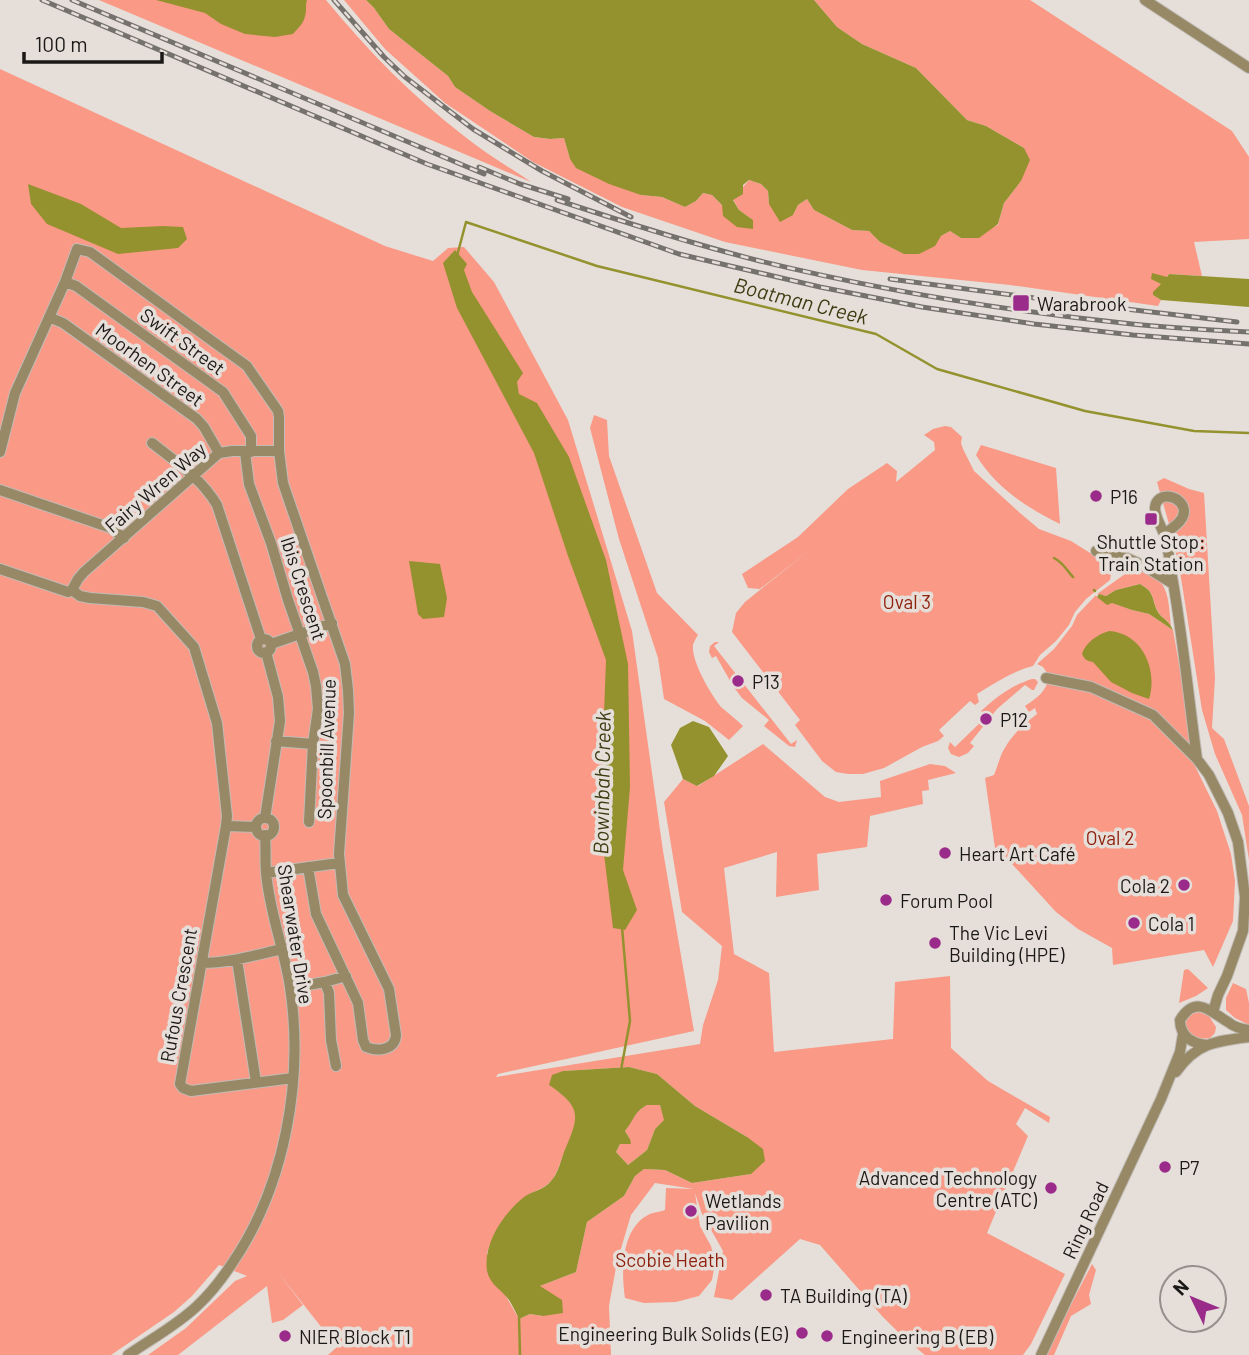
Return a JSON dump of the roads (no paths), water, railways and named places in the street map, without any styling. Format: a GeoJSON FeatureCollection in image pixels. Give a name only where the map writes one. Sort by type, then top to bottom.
{"type":"FeatureCollection","features":[{"type":"Feature","properties":{"kind":"street"},"geometry":{"type":"LineString","coordinates":[[1145,0],[1249,68]]}},
{"type":"Feature","properties":{"kind":"street","name":"Spoonbill Avenue"},"geometry":{"type":"LineString","coordinates":[[65,282],[77,250],[90,252],[247,366],[278,411],[283,483],[345,664],[348,713],[339,863],[343,895],[389,989],[396,1041],[387,1048],[372,1050],[366,1047],[358,1003],[316,914],[308,867]]}},
{"type":"Feature","properties":{"kind":"street"},"geometry":{"type":"LineString","coordinates":[[0,452],[15,393],[65,282]]}},
{"type":"Feature","properties":{"kind":"street","name":"Swift Street"},"geometry":{"type":"LineString","coordinates":[[65,282],[76,286],[223,392],[251,436],[248,452]]}},
{"type":"Feature","properties":{"kind":"street","name":"Moorhen Street"},"geometry":{"type":"LineString","coordinates":[[48,317],[62,323],[197,419],[219,453]]}},
{"type":"Feature","properties":{"kind":"street"},"geometry":{"type":"LineString","coordinates":[[152,443],[194,476],[207,489],[217,505],[266,645],[278,696],[280,720],[276,741],[313,744]]}},
{"type":"Feature","properties":{"kind":"street","name":"Fairy Wren Way"},"geometry":{"type":"LineString","coordinates":[[72,590],[84,572],[219,453],[279,451]]}},
{"type":"Feature","properties":{"kind":"street","name":"Ibis Crescent"},"geometry":{"type":"LineString","coordinates":[[248,452],[249,484],[271,543],[316,686],[318,709],[313,744],[309,822]]}},
{"type":"Feature","properties":{"kind":"street"},"geometry":{"type":"LineString","coordinates":[[0,490],[111,528],[124,538]]}},
{"type":"Feature","properties":{"kind":"street"},"geometry":{"type":"LineString","coordinates":[[1164,535],[1197,758]]}},
{"type":"Feature","properties":{"kind":"street"},"geometry":{"type":"LineString","coordinates":[[1096,551],[1131,560],[1173,584]]}},
{"type":"Feature","properties":{"kind":"street","name":"Rufous Crescent"},"geometry":{"type":"LineString","coordinates":[[0,569],[61,590],[72,590],[80,596],[143,602],[157,606],[194,647],[217,723],[227,817],[180,1084],[191,1091],[293,1078]]}},
{"type":"Feature","properties":{"kind":"street"},"geometry":{"type":"LineString","coordinates":[[266,645],[332,623]]}},
{"type":"Feature","properties":{"kind":"street"},"geometry":{"type":"LineString","coordinates":[[1045,678],[1091,687],[1153,715],[1197,758],[1209,775],[1228,813],[1238,842],[1245,897],[1242,931],[1227,976],[1210,1011]]}},
{"type":"Feature","properties":{"kind":"street","name":"Shearwater Drive"},"geometry":{"type":"LineString","coordinates":[[128,1355],[198,1306],[218,1284],[247,1242],[271,1190],[279,1163],[293,1078],[293,1036],[290,988],[260,831],[271,833],[274,827],[271,820],[265,818],[276,741]]}},
{"type":"Feature","properties":{"kind":"street"},"geometry":{"type":"LineString","coordinates":[[226,826],[260,831]]}},
{"type":"Feature","properties":{"kind":"street"},"geometry":{"type":"LineString","coordinates":[[266,873],[339,863]]}},
{"type":"Feature","properties":{"kind":"street"},"geometry":{"type":"LineString","coordinates":[[202,963],[237,960],[282,949]]}},
{"type":"Feature","properties":{"kind":"street"},"geometry":{"type":"LineString","coordinates":[[237,960],[256,1082]]}},
{"type":"Feature","properties":{"kind":"street"},"geometry":{"type":"LineString","coordinates":[[290,988],[346,976]]}},
{"type":"Feature","properties":{"kind":"street"},"geometry":{"type":"LineString","coordinates":[[325,982],[329,993],[330,1028],[336,1066]]}},
{"type":"Feature","properties":{"kind":"street","name":"Ring Road"},"geometry":{"type":"LineString","coordinates":[[1041,1355],[1161,1099],[1180,1052],[1184,1034],[1180,1026],[1183,1016],[1194,1008],[1210,1011]]}},
{"type":"Feature","properties":{"kind":"street"},"geometry":{"type":"LineString","coordinates":[[1210,1011],[1236,1027],[1249,1030]]}},
{"type":"Feature","properties":{"kind":"street"},"geometry":{"type":"LineString","coordinates":[[1209,1044],[1219,1034],[1220,1028],[1219,1021],[1210,1011]]}},
{"type":"Feature","properties":{"kind":"street"},"geometry":{"type":"LineString","coordinates":[[1184,1034],[1194,1043],[1209,1044],[1249,1037]]}},
{"type":"Feature","properties":{"kind":"street","name":"Ring Road"},"geometry":{"type":"LineString","coordinates":[[1161,1099],[1183,1063],[1209,1044]]}},
{"type":"Feature","properties":{"kind":"waterway","name":"Boatman Creek"},"geometry":{"type":"LineString","coordinates":[[457,256],[466,222],[597,266],[876,334],[937,369],[1085,411],[1194,431],[1249,433]]}},
{"type":"Feature","properties":{"kind":"waterway"},"geometry":{"type":"LineString","coordinates":[[1054,558],[1063,564],[1073,577]]}},
{"type":"Feature","properties":{"kind":"waterway","name":"Bowinbah Creek"},"geometry":{"type":"LineString","coordinates":[[621,1070],[630,1021],[622,927]]}},
{"type":"Feature","properties":{"kind":"waterway","name":"Bowinbah Creek"},"geometry":{"type":"LineString","coordinates":[[519,1317],[520,1355]]}},
{"type":"Feature","properties":{"kind":"railway"},"geometry":{"type":"LineString","coordinates":[[42,0],[427,164],[679,254],[820,287],[922,307],[1034,324],[1249,344]]}},
{"type":"Feature","properties":{"kind":"railway"},"geometry":{"type":"LineString","coordinates":[[72,0],[484,174]]}},
{"type":"Feature","properties":{"kind":"railway"},"geometry":{"type":"LineString","coordinates":[[334,0],[405,77],[473,129],[542,171],[631,217]]}},
{"type":"Feature","properties":{"kind":"railway"},"geometry":{"type":"LineString","coordinates":[[479,167],[520,184],[568,199]]}},
{"type":"Feature","properties":{"kind":"railway"},"geometry":{"type":"LineString","coordinates":[[557,200],[735,254],[899,291],[1085,319],[1249,332]]}},
{"type":"Feature","properties":{"kind":"railway"},"geometry":{"type":"LineString","coordinates":[[890,279],[1237,322]]}},
{"type":"Feature","properties":{"kind":"place","name":"Warabrook"},"geometry":{"type":"Point","coordinates":[1021,303]}},
{"type":"Feature","properties":{"kind":"place","name":"P16"},"geometry":{"type":"Point","coordinates":[1096,496]}},
{"type":"Feature","properties":{"kind":"place","name":"Shuttle Stop: Train Station"},"geometry":{"type":"Point","coordinates":[1151,519]}},
{"type":"Feature","properties":{"kind":"place","name":"P13"},"geometry":{"type":"Point","coordinates":[738,681]}},
{"type":"Feature","properties":{"kind":"place","name":"P12"},"geometry":{"type":"Point","coordinates":[986,719]}},
{"type":"Feature","properties":{"kind":"place","name":"Heart Art Café"},"geometry":{"type":"Point","coordinates":[945,853]}},
{"type":"Feature","properties":{"kind":"place","name":"Cola 2"},"geometry":{"type":"Point","coordinates":[1184,885]}},
{"type":"Feature","properties":{"kind":"place","name":"Forum Pool"},"geometry":{"type":"Point","coordinates":[886,900]}},
{"type":"Feature","properties":{"kind":"place","name":"Cola 1"},"geometry":{"type":"Point","coordinates":[1134,923]}},
{"type":"Feature","properties":{"kind":"place","name":"The Vic Levi Building (HPE)"},"geometry":{"type":"Point","coordinates":[935,943]}},
{"type":"Feature","properties":{"kind":"place","name":"P7"},"geometry":{"type":"Point","coordinates":[1165,1167]}},
{"type":"Feature","properties":{"kind":"place","name":"Advanced Technology Centre (ATC)"},"geometry":{"type":"Point","coordinates":[1051,1188]}},
{"type":"Feature","properties":{"kind":"place","name":"Wetlands Pavilion"},"geometry":{"type":"Point","coordinates":[691,1211]}},
{"type":"Feature","properties":{"kind":"place","name":"TA Building (TA)"},"geometry":{"type":"Point","coordinates":[766,1295]}},
{"type":"Feature","properties":{"kind":"place","name":"Engineering Bulk Solids (EG)"},"geometry":{"type":"Point","coordinates":[802,1333]}},
{"type":"Feature","properties":{"kind":"place","name":"NIER Block T1"},"geometry":{"type":"Point","coordinates":[285,1336]}},
{"type":"Feature","properties":{"kind":"place","name":"Engineering B (EB)"},"geometry":{"type":"Point","coordinates":[827,1336]}},
{"type":"Feature","properties":{"kind":"park label","name":"Oval 3"},"geometry":{"type":"Point","coordinates":[907,601]}},
{"type":"Feature","properties":{"kind":"park label","name":"Oval 2"},"geometry":{"type":"Point","coordinates":[1110,837]}},
{"type":"Feature","properties":{"kind":"park label","name":"Scobie Heath"},"geometry":{"type":"Point","coordinates":[670,1259]}}]}
